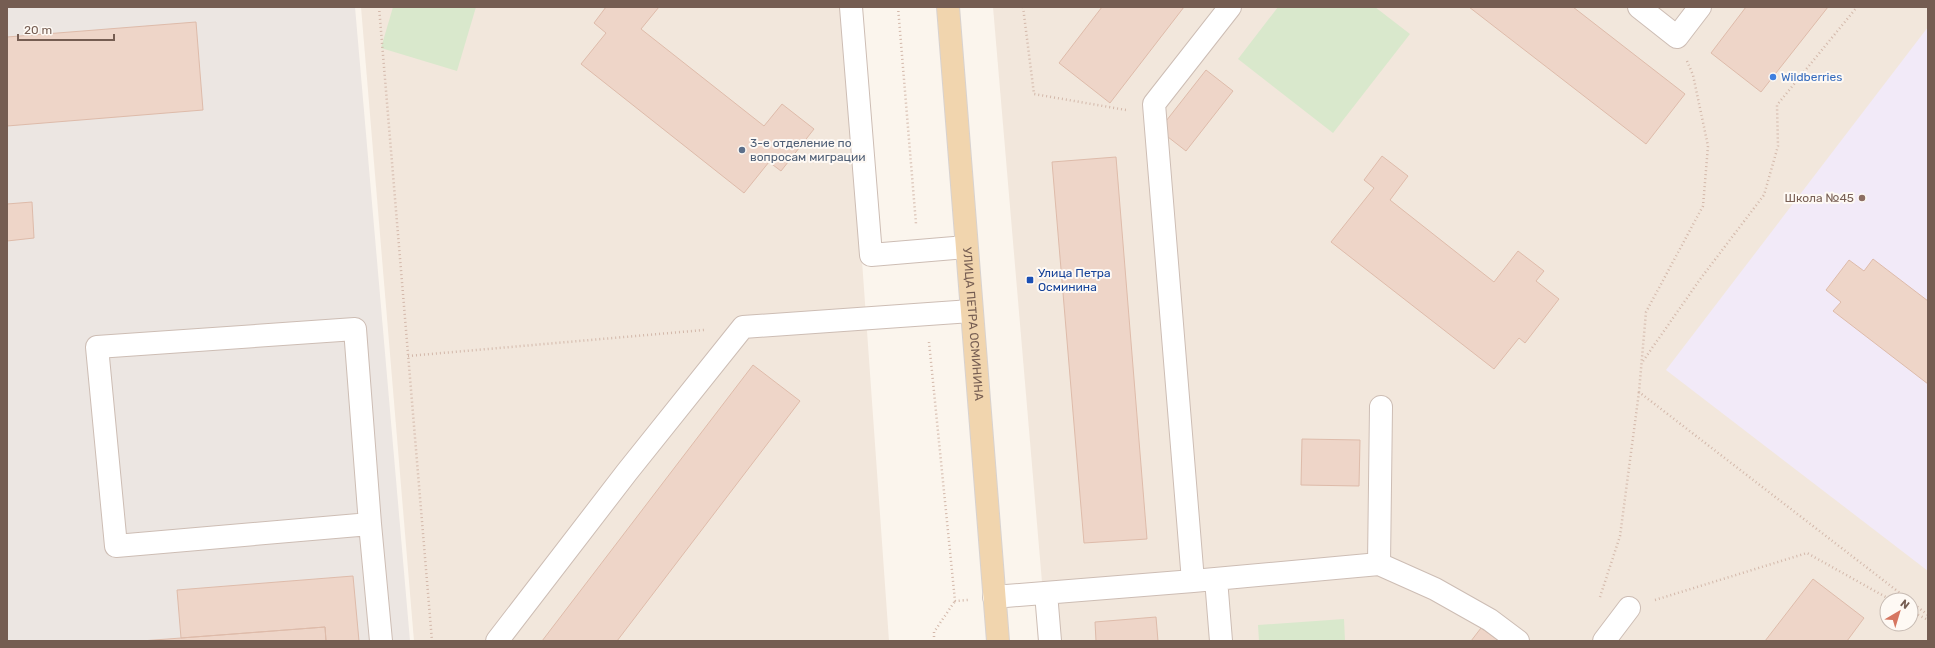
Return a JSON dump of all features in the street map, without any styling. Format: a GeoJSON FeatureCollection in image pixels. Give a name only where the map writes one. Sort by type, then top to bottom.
{"type":"FeatureCollection","features":[{"type":"Feature","properties":{"kind":"main road","name":"УЛИЦА ПЕТРА ОСМИНИНА"},"geometry":{"type":"LineString","coordinates":[[948,7],[998,641]]}},
{"type":"Feature","properties":{"kind":"lane"},"geometry":{"type":"LineString","coordinates":[[851,7],[872,254],[966,247]]}},
{"type":"Feature","properties":{"kind":"lane"},"geometry":{"type":"LineString","coordinates":[[1193,581],[1154,104],[1230,7]]}},
{"type":"Feature","properties":{"kind":"lane"},"geometry":{"type":"LineString","coordinates":[[1638,7],[1677,37],[1700,7]]}},
{"type":"Feature","properties":{"kind":"lane"},"geometry":{"type":"LineString","coordinates":[[497,641],[626,472],[743,327],[971,311]]}},
{"type":"Feature","properties":{"kind":"lane"},"geometry":{"type":"LineString","coordinates":[[370,524],[116,546],[97,347],[355,329],[370,524],[381,641]]}},
{"type":"Feature","properties":{"kind":"lane"},"geometry":{"type":"LineString","coordinates":[[1379,564],[1381,407]]}},
{"type":"Feature","properties":{"kind":"lane"},"geometry":{"type":"LineString","coordinates":[[994,597],[1379,564],[1435,589],[1490,620],[1518,641]]}},
{"type":"Feature","properties":{"kind":"lane"},"geometry":{"type":"LineString","coordinates":[[1216,579],[1221,641]]}},
{"type":"Feature","properties":{"kind":"lane"},"geometry":{"type":"LineString","coordinates":[[1046,593],[1050,641]]}},
{"type":"Feature","properties":{"kind":"lane"},"geometry":{"type":"LineString","coordinates":[[1604,641],[1629,608]]}},
{"type":"Feature","properties":{"kind":"path"},"geometry":{"type":"LineString","coordinates":[[379,7],[432,641]]}},
{"type":"Feature","properties":{"kind":"path"},"geometry":{"type":"LineString","coordinates":[[1023,7],[1034,94],[1155,115]]}},
{"type":"Feature","properties":{"kind":"path"},"geometry":{"type":"LineString","coordinates":[[1642,362],[1764,195],[1778,146],[1777,104],[1857,7]]}},
{"type":"Feature","properties":{"kind":"path"},"geometry":{"type":"LineString","coordinates":[[1598,604],[1620,536],[1639,392],[1646,312],[1703,206],[1708,146],[1693,75],[1677,37]]}},
{"type":"Feature","properties":{"kind":"path"},"geometry":{"type":"LineString","coordinates":[[408,356],[743,327]]}},
{"type":"Feature","properties":{"kind":"path"},"geometry":{"type":"LineString","coordinates":[[1639,392],[1899,592]]}},
{"type":"Feature","properties":{"kind":"path"},"geometry":{"type":"LineString","coordinates":[[1629,608],[1807,553],[1879,593]]}},
{"type":"Feature","properties":{"kind":"path"},"geometry":{"type":"LineString","coordinates":[[934,641],[934,632],[955,601]]}},
{"type":"Feature","properties":{"kind":"path"},"geometry":{"type":"LineString","coordinates":[[1919,608],[1928,615]]}},
{"type":"Feature","properties":{"kind":"path"},"geometry":{"type":"LineString","coordinates":[[1919,615],[1928,620]]}},
{"type":"Feature","properties":{"kind":"shaded area"},"geometry":{"type":"Polygon","coordinates":[[[7,7],[355,7],[410,641],[7,641],[7,7]]]}},
{"type":"Feature","properties":{"kind":"shaded area"},"geometry":{"type":"Polygon","coordinates":[[[361,7],[844,7],[889,641],[414,641],[361,7]]]}},
{"type":"Feature","properties":{"kind":"shaded area"},"geometry":{"type":"Polygon","coordinates":[[[993,7],[1928,7],[1928,641],[1047,641],[993,7]]]}},
{"type":"Feature","properties":{"kind":"shaded area","name":"Школа №45"},"geometry":{"type":"Polygon","coordinates":[[[1928,27],[1928,571],[1666,370],[1928,27]]]}},
{"type":"Feature","properties":{"kind":"green space"},"geometry":{"type":"Polygon","coordinates":[[[393,7],[476,7],[457,71],[381,48],[393,7]]]}},
{"type":"Feature","properties":{"kind":"green space"},"geometry":{"type":"Polygon","coordinates":[[[1278,7],[1375,7],[1410,34],[1333,133],[1238,59],[1278,7]]]}},
{"type":"Feature","properties":{"kind":"green space"},"geometry":{"type":"Polygon","coordinates":[[[1344,619],[1345,641],[1259,641],[1258,625],[1344,619]]]}},
{"type":"Feature","properties":{"kind":"building"},"geometry":{"type":"Polygon","coordinates":[[[606,7],[659,7],[641,29],[764,126],[782,104],[814,129],[781,171],[769,162],[744,193],[581,64],[606,33],[594,23],[606,7]]]}},
{"type":"Feature","properties":{"kind":"building"},"geometry":{"type":"Polygon","coordinates":[[[1102,7],[1184,7],[1110,103],[1059,63],[1102,7]]]}},
{"type":"Feature","properties":{"kind":"building"},"geometry":{"type":"Polygon","coordinates":[[[1469,7],[1573,7],[1685,94],[1646,144],[1469,7]]]}},
{"type":"Feature","properties":{"kind":"building"},"geometry":{"type":"Polygon","coordinates":[[[1746,7],[1828,7],[1761,92],[1711,53],[1746,7]]]}},
{"type":"Feature","properties":{"kind":"building"},"geometry":{"type":"Polygon","coordinates":[[[196,22],[203,110],[7,126],[7,37],[196,22]]]}},
{"type":"Feature","properties":{"kind":"building"},"geometry":{"type":"Polygon","coordinates":[[[1206,70],[1233,91],[1186,151],[1159,130],[1206,70]]]}},
{"type":"Feature","properties":{"kind":"building"},"geometry":{"type":"Polygon","coordinates":[[[1382,156],[1408,176],[1390,200],[1494,282],[1518,251],[1544,271],[1536,281],[1559,299],[1525,343],[1519,338],[1494,369],[1331,242],[1374,188],[1364,180],[1382,156]]]}},
{"type":"Feature","properties":{"kind":"building"},"geometry":{"type":"Polygon","coordinates":[[[1116,157],[1147,539],[1084,543],[1052,162],[1116,157]]]}},
{"type":"Feature","properties":{"kind":"building"},"geometry":{"type":"Polygon","coordinates":[[[32,202],[34,238],[7,241],[7,204],[32,202]]]}},
{"type":"Feature","properties":{"kind":"building"},"geometry":{"type":"Polygon","coordinates":[[[1873,259],[1928,301],[1928,384],[1833,311],[1841,302],[1826,290],[1849,260],[1864,271],[1873,259]]]}},
{"type":"Feature","properties":{"kind":"building"},"geometry":{"type":"Polygon","coordinates":[[[753,365],[800,401],[617,641],[542,641],[753,365]]]}},
{"type":"Feature","properties":{"kind":"building"},"geometry":{"type":"Polygon","coordinates":[[[1302,439],[1360,440],[1359,486],[1301,485],[1302,439]]]}},
{"type":"Feature","properties":{"kind":"building"},"geometry":{"type":"Polygon","coordinates":[[[353,576],[359,641],[326,641],[325,627],[181,638],[177,590],[353,576]]]}},
{"type":"Feature","properties":{"kind":"building"},"geometry":{"type":"Polygon","coordinates":[[[1813,579],[1864,618],[1847,641],[1765,641],[1813,579]]]}},
{"type":"Feature","properties":{"kind":"building"},"geometry":{"type":"Polygon","coordinates":[[[1156,617],[1158,641],[1096,641],[1095,622],[1156,617]]]}},
{"type":"Feature","properties":{"kind":"building"},"geometry":{"type":"Polygon","coordinates":[[[325,627],[326,641],[141,641],[181,638],[325,627]]]}},
{"type":"Feature","properties":{"kind":"building"},"geometry":{"type":"Polygon","coordinates":[[[1481,628],[1499,641],[1471,641],[1481,628]]]}},
{"type":"Feature","properties":{"kind":"place","name":"Wildberries"},"geometry":{"type":"Point","coordinates":[1773,77]}},
{"type":"Feature","properties":{"kind":"place","name":"3-е отделение по вопросам миграции"},"geometry":{"type":"Point","coordinates":[742,150]}},
{"type":"Feature","properties":{"kind":"place","name":"Школа №45"},"geometry":{"type":"Point","coordinates":[1862,198]}},
{"type":"Feature","properties":{"kind":"place","name":"Улица Петра Осминина"},"geometry":{"type":"Point","coordinates":[1030,280]}}]}
